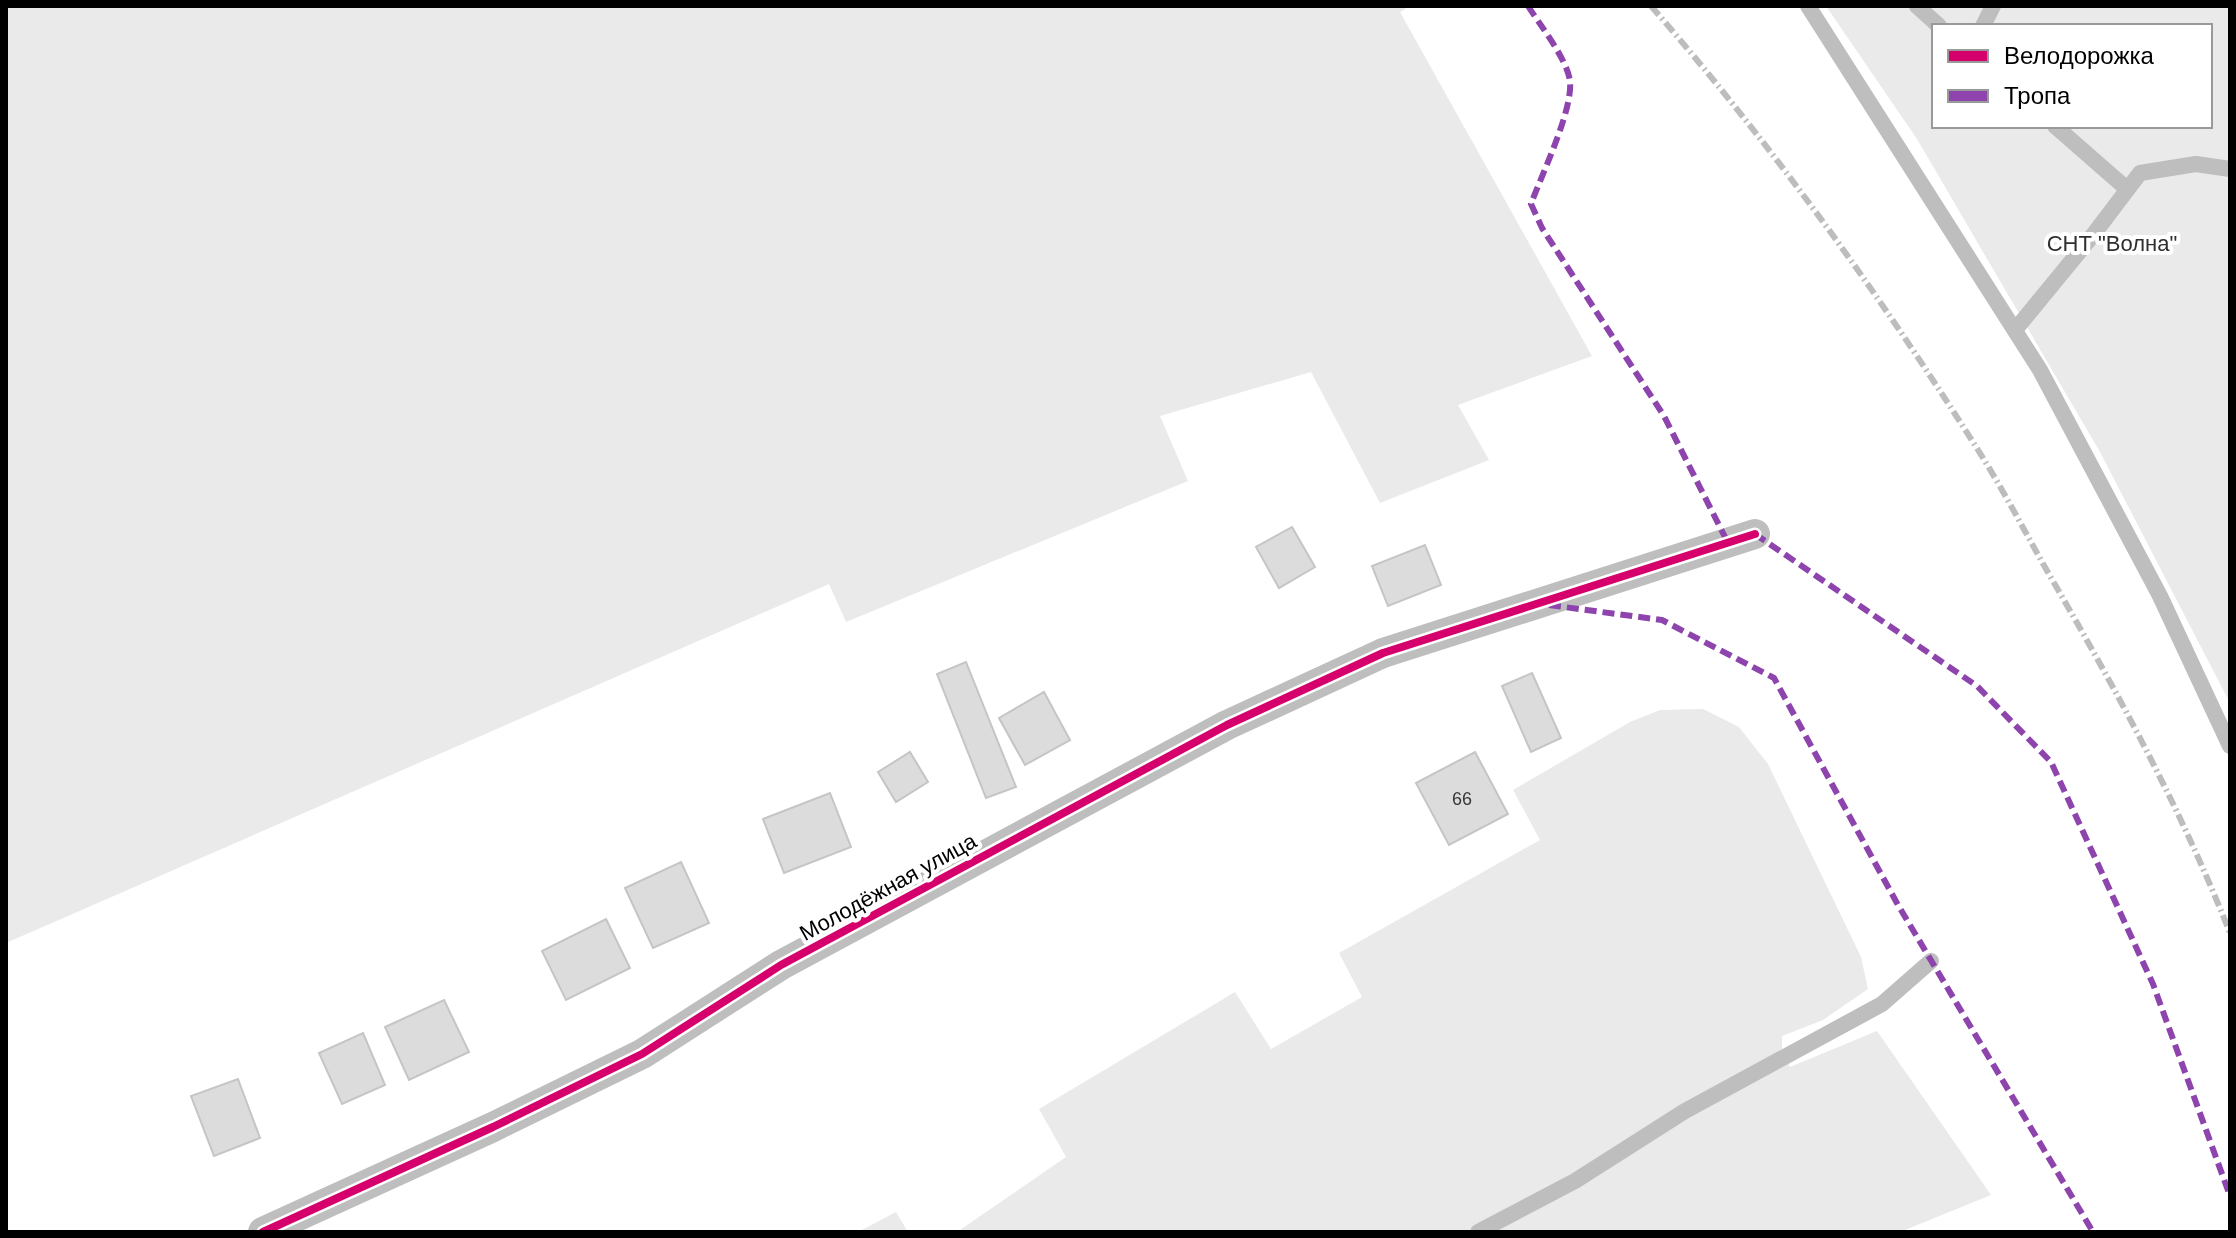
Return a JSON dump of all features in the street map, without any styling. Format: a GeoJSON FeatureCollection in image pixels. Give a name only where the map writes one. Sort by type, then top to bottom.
{"type":"FeatureCollection","features":[{"type":"Feature","properties":{"kind":"street","name":"Молодёжная улица"},"geometry":{"type":"LineString","coordinates":[[263,1232],[493,1127],[642,1054],[781,965],[1227,725],[1383,653],[1755,534]]}},
{"type":"Feature","properties":{"kind":"lane"},"geometry":{"type":"LineString","coordinates":[[1808,6],[2040,370],[2160,596],[2230,746]]}},
{"type":"Feature","properties":{"kind":"lane"},"geometry":{"type":"LineString","coordinates":[[1917,6],[1937,24]]}},
{"type":"Feature","properties":{"kind":"lane"},"geometry":{"type":"LineString","coordinates":[[1984,24],[1993,6]]}},
{"type":"Feature","properties":{"kind":"lane"},"geometry":{"type":"LineString","coordinates":[[2057,128],[2127,189]]}},
{"type":"Feature","properties":{"kind":"lane"},"geometry":{"type":"LineString","coordinates":[[2015,330],[2140,173],[2196,164],[2230,169]]}},
{"type":"Feature","properties":{"kind":"lane"},"geometry":{"type":"LineString","coordinates":[[1478,1232],[1575,1181],[1685,1111],[1882,1004],[1931,961]]}},
{"type":"Feature","properties":{"kind":"green space"},"geometry":{"type":"Polygon","coordinates":[[[6,6],[1410,6],[1400,12],[1592,356],[1458,405],[1489,460],[1380,503],[1311,372],[1160,416],[1188,481],[846,622],[829,584],[6,943],[6,6]]]}},
{"type":"Feature","properties":{"kind":"green space","name":"СНТ \"Волна\""},"geometry":{"type":"Polygon","coordinates":[[[1826,6],[2230,6],[2230,703],[2100,452],[1917,139],[1826,6]]]}},
{"type":"Feature","properties":{"kind":"green space"},"geometry":{"type":"Polygon","coordinates":[[[1703,709],[1739,727],[1768,764],[1861,957],[1868,989],[1823,1020],[1782,1036],[1782,1049],[1790,1067],[1877,1031],[1991,1195],[1900,1232],[957,1232],[1066,1157],[1039,1109],[1235,992],[1271,1049],[1362,997],[1339,953],[1540,840],[1513,790],[1630,722],[1660,710],[1703,709]]]}},
{"type":"Feature","properties":{"kind":"green space"},"geometry":{"type":"Polygon","coordinates":[[[896,1212],[908,1232],[858,1232],[896,1212]]]}},
{"type":"Feature","properties":{"kind":"building"},"geometry":{"type":"Polygon","coordinates":[[[1292,527],[1315,567],[1279,588],[1256,547],[1292,527]]]}},
{"type":"Feature","properties":{"kind":"building"},"geometry":{"type":"Polygon","coordinates":[[[1425,545],[1441,585],[1388,606],[1372,566],[1425,545]]]}},
{"type":"Feature","properties":{"kind":"building"},"geometry":{"type":"Polygon","coordinates":[[[966,662],[1016,787],[986,798],[937,674],[966,662]]]}},
{"type":"Feature","properties":{"kind":"building"},"geometry":{"type":"Polygon","coordinates":[[[1532,673],[1561,738],[1531,752],[1502,686],[1532,673]]]}},
{"type":"Feature","properties":{"kind":"building"},"geometry":{"type":"Polygon","coordinates":[[[1044,692],[1070,740],[1025,765],[999,718],[1044,692]]]}},
{"type":"Feature","properties":{"kind":"building"},"geometry":{"type":"Polygon","coordinates":[[[910,752],[928,782],[896,802],[878,772],[910,752]]]}},
{"type":"Feature","properties":{"kind":"building"},"geometry":{"type":"Polygon","coordinates":[[[1475,752],[1508,814],[1449,845],[1416,783],[1475,752]]]}},
{"type":"Feature","properties":{"kind":"building"},"geometry":{"type":"Polygon","coordinates":[[[830,793],[851,847],[784,873],[763,819],[830,793]]]}},
{"type":"Feature","properties":{"kind":"building"},"geometry":{"type":"Polygon","coordinates":[[[681,862],[709,923],[653,948],[625,888],[681,862]]]}},
{"type":"Feature","properties":{"kind":"building"},"geometry":{"type":"Polygon","coordinates":[[[606,919],[630,968],[566,1000],[542,951],[606,919]]]}},
{"type":"Feature","properties":{"kind":"building"},"geometry":{"type":"Polygon","coordinates":[[[444,1000],[469,1052],[409,1080],[385,1027],[444,1000]]]}},
{"type":"Feature","properties":{"kind":"building"},"geometry":{"type":"Polygon","coordinates":[[[363,1033],[385,1085],[342,1104],[319,1053],[363,1033]]]}},
{"type":"Feature","properties":{"kind":"building"},"geometry":{"type":"Polygon","coordinates":[[[238,1079],[260,1138],[214,1156],[191,1096],[238,1079]]]}},
{"type":"Feature","properties":{"kind":"railway"},"geometry":{"type":"LineString","coordinates":[[1651,6],[1739,112],[1823,222],[1903,335],[1978,450],[2147,751],[2191,841],[2230,933]]}},
{"type":"Feature","properties":{"kind":"marked path"},"geometry":{"type":"LineString","coordinates":[[1528,6],[1559,53],[1570,81],[1562,125],[1531,204],[1542,228],[1664,416],[1728,543]]}},
{"type":"Feature","properties":{"kind":"marked path"},"geometry":{"type":"LineString","coordinates":[[1755,534],[1977,686],[2051,762],[2153,984],[2230,1196]]}},
{"type":"Feature","properties":{"kind":"marked path"},"geometry":{"type":"LineString","coordinates":[[1549,605],[1662,620],[1774,678],[1898,905],[2093,1232]]}},
{"type":"Feature","properties":{"kind":"cycle path"},"geometry":{"type":"LineString","coordinates":[[263,1232],[493,1127],[642,1054],[781,965],[1227,725],[1383,653],[1755,534]]}}]}
